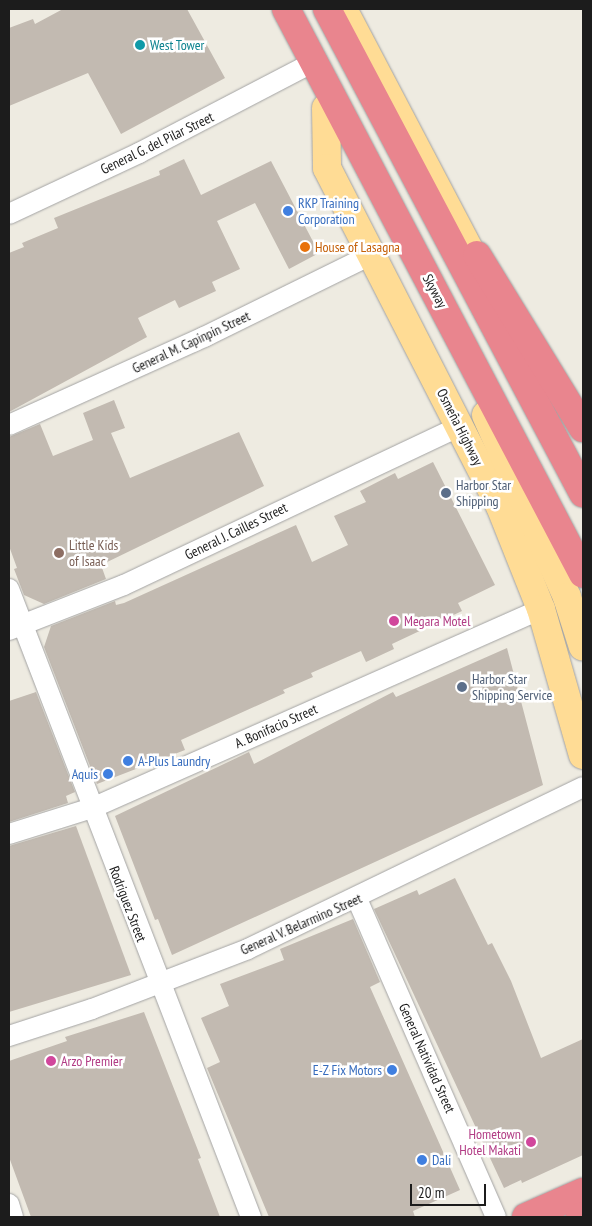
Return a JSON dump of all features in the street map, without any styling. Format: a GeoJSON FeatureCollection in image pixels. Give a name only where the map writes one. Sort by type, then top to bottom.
{"type":"FeatureCollection","features":[{"type":"Feature","properties":{"kind":"highway","name":"Skyway"},"geometry":{"type":"LineString","coordinates":[[286,9],[583,574]]}},
{"type":"Feature","properties":{"kind":"highway"},"geometry":{"type":"LineString","coordinates":[[327,9],[583,493]]}},
{"type":"Feature","properties":{"kind":"highway"},"geometry":{"type":"LineString","coordinates":[[454,217],[583,428]]}},
{"type":"Feature","properties":{"kind":"highway"},"geometry":{"type":"LineString","coordinates":[[526,1217],[583,1192]]}},
{"type":"Feature","properties":{"kind":"main road","name":"Osmeña Highway"},"geometry":{"type":"LineString","coordinates":[[273,9],[482,406],[535,520],[567,597],[583,647]]}},
{"type":"Feature","properties":{"kind":"main road"},"geometry":{"type":"LineString","coordinates":[[343,9],[454,217],[583,470]]}},
{"type":"Feature","properties":{"kind":"main road","name":"Osmeña Highway"},"geometry":{"type":"LineString","coordinates":[[326,108],[327,168],[500,506],[541,609],[583,755]]}},
{"type":"Feature","properties":{"kind":"street","name":"General G. del Pilar Street"},"geometry":{"type":"LineString","coordinates":[[9,214],[139,153],[304,67]]}},
{"type":"Feature","properties":{"kind":"street","name":"General M. Capinpin Street"},"geometry":{"type":"LineString","coordinates":[[9,425],[204,337],[371,255]]}},
{"type":"Feature","properties":{"kind":"street","name":"General J. Cailles Street"},"geometry":{"type":"LineString","coordinates":[[16,628],[124,585],[460,426]]}},
{"type":"Feature","properties":{"kind":"street","name":"Rodriguez Street"},"geometry":{"type":"LineString","coordinates":[[9,589],[16,628],[92,808],[250,1217]]}},
{"type":"Feature","properties":{"kind":"street","name":"A. Bonifacio Street"},"geometry":{"type":"LineString","coordinates":[[9,834],[92,808],[541,609]]}},
{"type":"Feature","properties":{"kind":"street","name":"General V. Belarmino Street"},"geometry":{"type":"LineString","coordinates":[[9,1036],[92,1010],[248,949],[358,899],[583,788]]}},
{"type":"Feature","properties":{"kind":"street","name":"General Natividad Street"},"geometry":{"type":"LineString","coordinates":[[358,899],[496,1217]]}},
{"type":"Feature","properties":{"kind":"street"},"geometry":{"type":"LineString","coordinates":[[9,1204],[13,1217]]}},
{"type":"Feature","properties":{"kind":"building","name":"West Tower"},"geometry":{"type":"Polygon","coordinates":[[[63,9],[187,9],[225,78],[121,134],[88,73],[9,106],[9,28],[33,19],[35,24],[63,9]]]}},
{"type":"Feature","properties":{"kind":"building"},"geometry":{"type":"Polygon","coordinates":[[[184,159],[201,195],[271,161],[319,253],[289,269],[255,203],[217,221],[240,269],[212,282],[216,291],[179,308],[175,300],[138,318],[147,337],[9,412],[9,253],[24,247],[22,243],[58,228],[54,218],[160,175],[159,171],[184,159]]]}},
{"type":"Feature","properties":{"kind":"building"},"geometry":{"type":"Polygon","coordinates":[[[114,400],[125,428],[111,433],[130,478],[239,432],[264,486],[101,565],[106,579],[44,604],[24,595],[14,569],[17,568],[9,546],[9,437],[40,424],[53,456],[93,440],[83,413],[114,400]]]}},
{"type":"Feature","properties":{"kind":"building"},"geometry":{"type":"Polygon","coordinates":[[[433,462],[495,585],[458,603],[462,611],[392,644],[394,649],[366,662],[361,651],[311,673],[313,677],[283,690],[285,693],[181,740],[185,750],[97,784],[44,647],[51,626],[115,601],[116,605],[124,603],[296,525],[312,562],[348,545],[334,516],[366,502],[360,491],[395,473],[398,479],[433,462]]]}},
{"type":"Feature","properties":{"kind":"building"},"geometry":{"type":"Polygon","coordinates":[[[507,648],[543,785],[172,955],[158,919],[155,920],[115,816],[249,752],[254,764],[393,692],[396,697],[507,648]]]}},
{"type":"Feature","properties":{"kind":"building"},"geometry":{"type":"Polygon","coordinates":[[[36,692],[75,792],[66,796],[68,803],[9,822],[9,701],[36,692]]]}},
{"type":"Feature","properties":{"kind":"building"},"geometry":{"type":"Polygon","coordinates":[[[76,826],[131,975],[9,1012],[9,846],[76,826]]]}},
{"type":"Feature","properties":{"kind":"building"},"geometry":{"type":"Polygon","coordinates":[[[455,878],[488,945],[492,943],[511,981],[541,1058],[583,1039],[583,1155],[522,1183],[521,1180],[504,1188],[374,909],[417,890],[419,895],[455,878]]]}},
{"type":"Feature","properties":{"kind":"building"},"geometry":{"type":"Polygon","coordinates":[[[353,919],[380,982],[370,987],[460,1190],[413,1211],[415,1217],[269,1217],[207,1068],[220,1062],[201,1018],[229,1006],[220,984],[284,960],[280,949],[353,919]]]}},
{"type":"Feature","properties":{"kind":"building"},"geometry":{"type":"Polygon","coordinates":[[[144,1012],[201,1158],[198,1159],[220,1217],[31,1217],[9,1157],[9,1061],[67,1041],[65,1037],[144,1012]]]}},
{"type":"Feature","properties":{"kind":"place","name":"West Tower"},"geometry":{"type":"Point","coordinates":[140,45]}},
{"type":"Feature","properties":{"kind":"place","name":"RKP Training Corporation"},"geometry":{"type":"Point","coordinates":[288,211]}},
{"type":"Feature","properties":{"kind":"place","name":"House of Lasagna"},"geometry":{"type":"Point","coordinates":[305,247]}},
{"type":"Feature","properties":{"kind":"place","name":"Harbor Star Shipping"},"geometry":{"type":"Point","coordinates":[446,493]}},
{"type":"Feature","properties":{"kind":"place","name":"Little Kids of Isaac"},"geometry":{"type":"Point","coordinates":[59,553]}},
{"type":"Feature","properties":{"kind":"place","name":"Megara Motel"},"geometry":{"type":"Point","coordinates":[394,621]}},
{"type":"Feature","properties":{"kind":"place","name":"Harbor Star Shipping Service"},"geometry":{"type":"Point","coordinates":[462,687]}},
{"type":"Feature","properties":{"kind":"place","name":"A-Plus Laundry"},"geometry":{"type":"Point","coordinates":[128,761]}},
{"type":"Feature","properties":{"kind":"place","name":"Aquis"},"geometry":{"type":"Point","coordinates":[108,774]}},
{"type":"Feature","properties":{"kind":"place","name":"Arzo Premier"},"geometry":{"type":"Point","coordinates":[51,1061]}},
{"type":"Feature","properties":{"kind":"place","name":"E-Z Fix Motors"},"geometry":{"type":"Point","coordinates":[392,1070]}},
{"type":"Feature","properties":{"kind":"place","name":"Hometown Hotel Makati"},"geometry":{"type":"Point","coordinates":[531,1142]}},
{"type":"Feature","properties":{"kind":"place","name":"Dali"},"geometry":{"type":"Point","coordinates":[422,1160]}}]}
